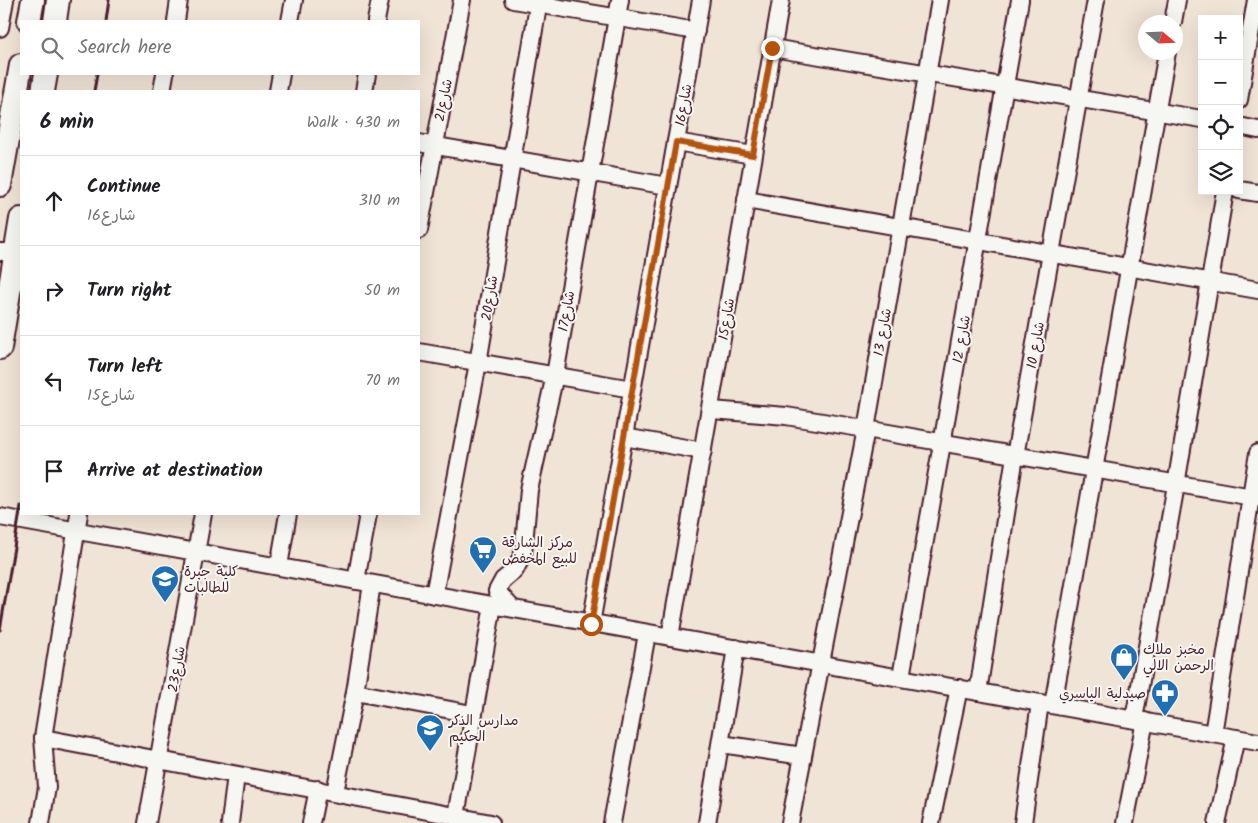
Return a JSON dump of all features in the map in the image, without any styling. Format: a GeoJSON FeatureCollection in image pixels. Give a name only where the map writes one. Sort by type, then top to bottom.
{"type":"FeatureCollection","features":[{"type":"Feature","properties":{"kind":"highway"},"geometry":{"type":"LineString","coordinates":[[29,20],[33,0]]}},
{"type":"Feature","properties":{"kind":"highway"},"geometry":{"type":"LineString","coordinates":[[55,20],[58,0]]}},
{"type":"Feature","properties":{"kind":"highway"},"geometry":{"type":"LineString","coordinates":[[0,186],[20,72]]}},
{"type":"Feature","properties":{"kind":"highway"},"geometry":{"type":"LineString","coordinates":[[43,90],[46,75]]}},
{"type":"Feature","properties":{"kind":"highway"},"geometry":{"type":"LineString","coordinates":[[0,348],[8,252],[20,222]]}},
{"type":"Feature","properties":{"kind":"street"},"geometry":{"type":"LineString","coordinates":[[0,28],[5,0]]}},
{"type":"Feature","properties":{"kind":"street"},"geometry":{"type":"LineString","coordinates":[[176,20],[179,0]]}},
{"type":"Feature","properties":{"kind":"street"},"geometry":{"type":"LineString","coordinates":[[290,20],[294,0]]}},
{"type":"Feature","properties":{"kind":"street"},"geometry":{"type":"LineString","coordinates":[[376,20],[380,0]]}},
{"type":"Feature","properties":{"kind":"street","name":"شارع21"},"geometry":{"type":"LineString","coordinates":[[420,219],[427,144],[462,0]]}},
{"type":"Feature","properties":{"kind":"street"},"geometry":{"type":"LineString","coordinates":[[514,0],[538,2],[616,18],[696,31]]}},
{"type":"Feature","properties":{"kind":"street","name":"شارع17"},"geometry":{"type":"LineString","coordinates":[[512,608],[497,591],[503,580],[515,570],[523,554],[528,490],[555,375],[620,0]]}},
{"type":"Feature","properties":{"kind":"street","name":"شارع16"},"geometry":{"type":"LineString","coordinates":[[591,624],[701,0]]}},
{"type":"Feature","properties":{"kind":"street","name":"شارع15"},"geometry":{"type":"LineString","coordinates":[[670,637],[703,450],[712,410],[753,155],[781,0]]}},
{"type":"Feature","properties":{"kind":"street","name":"شارع 13"},"geometry":{"type":"LineString","coordinates":[[790,823],[866,429],[940,0]]}},
{"type":"Feature","properties":{"kind":"street","name":"شارع 12"},"geometry":{"type":"LineString","coordinates":[[901,677],[1020,0]]}},
{"type":"Feature","properties":{"kind":"street","name":"شارع 10"},"geometry":{"type":"LineString","coordinates":[[978,692],[1015,456],[1096,0]]}},
{"type":"Feature","properties":{"kind":"street"},"geometry":{"type":"LineString","coordinates":[[1174,15],[1177,0]]}},
{"type":"Feature","properties":{"kind":"street"},"geometry":{"type":"LineString","coordinates":[[1243,76],[1256,0]]}},
{"type":"Feature","properties":{"kind":"street","name":"شارع20"},"geometry":{"type":"LineString","coordinates":[[434,594],[478,363],[538,2]]}},
{"type":"Feature","properties":{"kind":"street"},"geometry":{"type":"LineString","coordinates":[[772,48],[926,75],[1198,118]]}},
{"type":"Feature","properties":{"kind":"street"},"geometry":{"type":"LineString","coordinates":[[1023,823],[1094,471],[1166,60]]}},
{"type":"Feature","properties":{"kind":"street"},"geometry":{"type":"LineString","coordinates":[[162,90],[165,75]]}},
{"type":"Feature","properties":{"kind":"street"},"geometry":{"type":"LineString","coordinates":[[278,90],[281,75]]}},
{"type":"Feature","properties":{"kind":"street"},"geometry":{"type":"LineString","coordinates":[[364,90],[367,75]]}},
{"type":"Feature","properties":{"kind":"street"},"geometry":{"type":"LineString","coordinates":[[1243,127],[1258,130]]}},
{"type":"Feature","properties":{"kind":"street"},"geometry":{"type":"LineString","coordinates":[[676,142],[753,155]]}},
{"type":"Feature","properties":{"kind":"street"},"geometry":{"type":"LineString","coordinates":[[427,144],[668,186]]}},
{"type":"Feature","properties":{"kind":"street"},"geometry":{"type":"LineString","coordinates":[[1243,191],[1258,193]]}},
{"type":"Feature","properties":{"kind":"street"},"geometry":{"type":"LineString","coordinates":[[1125,823],[1139,720],[1176,485],[1224,195]]}},
{"type":"Feature","properties":{"kind":"street"},"geometry":{"type":"LineString","coordinates":[[746,200],[1258,290]]}},
{"type":"Feature","properties":{"kind":"street"},"geometry":{"type":"LineString","coordinates":[[420,352],[632,389]]}},
{"type":"Feature","properties":{"kind":"street"},"geometry":{"type":"LineString","coordinates":[[712,410],[786,416],[1254,498]]}},
{"type":"Feature","properties":{"kind":"street"},"geometry":{"type":"LineString","coordinates":[[624,437],[703,450]]}},
{"type":"Feature","properties":{"kind":"street"},"geometry":{"type":"LineString","coordinates":[[1213,734],[1254,498],[1258,453]]}},
{"type":"Feature","properties":{"kind":"street"},"geometry":{"type":"LineString","coordinates":[[41,823],[48,787],[43,738],[79,515]]}},
{"type":"Feature","properties":{"kind":"street","name":"شارع23"},"geometry":{"type":"LineString","coordinates":[[147,823],[203,515]]}},
{"type":"Feature","properties":{"kind":"street"},"geometry":{"type":"LineString","coordinates":[[279,566],[288,515]]}},
{"type":"Feature","properties":{"kind":"street"},"geometry":{"type":"LineString","coordinates":[[335,792],[355,692],[368,515]]}},
{"type":"Feature","properties":{"kind":"street"},"geometry":{"type":"LineString","coordinates":[[0,517],[1258,742]]}},
{"type":"Feature","properties":{"kind":"street"},"geometry":{"type":"LineString","coordinates":[[457,819],[472,714],[493,605]]}},
{"type":"Feature","properties":{"kind":"street"},"geometry":{"type":"LineString","coordinates":[[612,823],[647,634]]}},
{"type":"Feature","properties":{"kind":"street"},"geometry":{"type":"LineString","coordinates":[[707,823],[736,648]]}},
{"type":"Feature","properties":{"kind":"street"},"geometry":{"type":"LineString","coordinates":[[931,823],[959,688]]}},
{"type":"Feature","properties":{"kind":"street"},"geometry":{"type":"LineString","coordinates":[[355,692],[472,714]]}},
{"type":"Feature","properties":{"kind":"street"},"geometry":{"type":"LineString","coordinates":[[43,738],[159,762],[335,792],[457,819],[491,823]]}},
{"type":"Feature","properties":{"kind":"street"},"geometry":{"type":"LineString","coordinates":[[1217,823],[1236,738]]}},
{"type":"Feature","properties":{"kind":"street"},"geometry":{"type":"LineString","coordinates":[[721,744],[803,756]]}},
{"type":"Feature","properties":{"kind":"street"},"geometry":{"type":"LineString","coordinates":[[230,823],[236,775]]}},
{"type":"Feature","properties":{"kind":"street"},"geometry":{"type":"LineString","coordinates":[[312,823],[318,789]]}},
{"type":"Feature","properties":{"kind":"railway"},"geometry":{"type":"LineString","coordinates":[[106,20],[109,0]]}},
{"type":"Feature","properties":{"kind":"railway"},"geometry":{"type":"LineString","coordinates":[[94,90],[97,75]]}},
{"type":"Feature","properties":{"kind":"railway"},"geometry":{"type":"LineString","coordinates":[[0,630],[20,512]]}},
{"type":"Feature","properties":{"kind":"place","name":"مركز الشارقة للبيع المخفض"},"geometry":{"type":"Point","coordinates":[483,574]}},
{"type":"Feature","properties":{"kind":"place","name":"كلية جبرة للطالبات"},"geometry":{"type":"Point","coordinates":[165,603]}},
{"type":"Feature","properties":{"kind":"place","name":"مخبز ملاك الرحمن الالي"},"geometry":{"type":"Point","coordinates":[1124,681]}},
{"type":"Feature","properties":{"kind":"place","name":"صيدلية الياسري"},"geometry":{"type":"Point","coordinates":[1165,717]}},
{"type":"Feature","properties":{"kind":"place","name":"مدارس الذكر الحكيم"},"geometry":{"type":"Point","coordinates":[430,752]}},
{"type":"Feature","properties":{"kind":"route"},"geometry":{"type":"LineString","coordinates":[[591,624],[676,142],[753,155],[772,48]]}}]}
